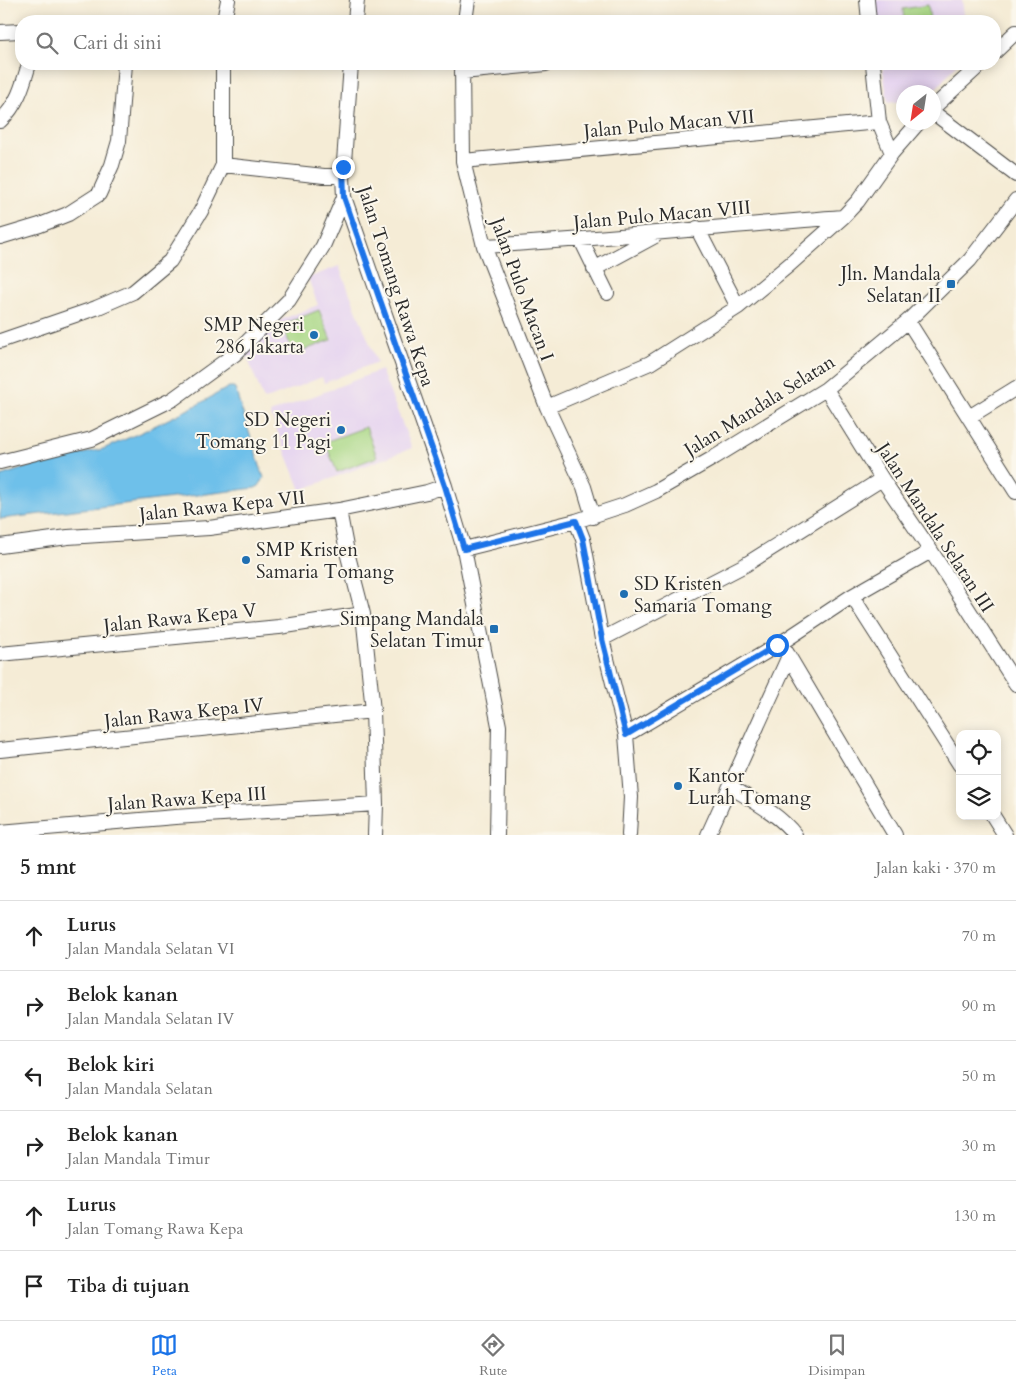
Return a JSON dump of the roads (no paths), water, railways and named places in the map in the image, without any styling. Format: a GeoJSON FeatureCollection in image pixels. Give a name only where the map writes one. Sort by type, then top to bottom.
{"type":"FeatureCollection","features":[{"type":"Feature","properties":{"kind":"street"},"geometry":{"type":"LineString","coordinates":[[225,15],[228,0]]}},
{"type":"Feature","properties":{"kind":"street"},"geometry":{"type":"LineString","coordinates":[[356,15],[357,0]]}},
{"type":"Feature","properties":{"kind":"street"},"geometry":{"type":"LineString","coordinates":[[466,15],[468,0]]}},
{"type":"Feature","properties":{"kind":"street"},"geometry":{"type":"LineString","coordinates":[[867,0],[868,15]]}},
{"type":"Feature","properties":{"kind":"street"},"geometry":{"type":"LineString","coordinates":[[0,32],[15,31]]}},
{"type":"Feature","properties":{"kind":"street"},"geometry":{"type":"LineString","coordinates":[[1001,46],[1016,32]]}},
{"type":"Feature","properties":{"kind":"street"},"geometry":{"type":"LineString","coordinates":[[0,122],[15,102],[22,88],[27,70]]}},
{"type":"Feature","properties":{"kind":"street"},"geometry":{"type":"LineString","coordinates":[[0,236],[40,225],[68,214],[99,194],[112,165],[119,141],[125,70]]}},
{"type":"Feature","properties":{"kind":"street"},"geometry":{"type":"LineString","coordinates":[[0,341],[96,308],[133,292],[170,261],[201,211],[223,165],[223,70]]}},
{"type":"Feature","properties":{"kind":"street","name":"Jalan Tomang Rawa Kepa"},"geometry":{"type":"LineString","coordinates":[[351,70],[342,176],[344,197],[445,486],[464,549],[499,726],[497,835]]}},
{"type":"Feature","properties":{"kind":"street","name":"Jalan Pulo Macan I"},"geometry":{"type":"LineString","coordinates":[[462,70],[463,161],[484,246],[547,408],[584,487],[593,517]]}},
{"type":"Feature","properties":{"kind":"street"},"geometry":{"type":"LineString","coordinates":[[874,70],[879,122],[892,153]]}},
{"type":"Feature","properties":{"kind":"street"},"geometry":{"type":"LineString","coordinates":[[941,101],[974,70]]}},
{"type":"Feature","properties":{"kind":"street"},"geometry":{"type":"LineString","coordinates":[[941,118],[1016,175]]}},
{"type":"Feature","properties":{"kind":"street","name":"Jalan Pulo Macan VII"},"geometry":{"type":"LineString","coordinates":[[463,161],[879,122]]}},
{"type":"Feature","properties":{"kind":"street"},"geometry":{"type":"LineString","coordinates":[[547,408],[650,363],[738,307],[789,266],[843,218],[858,201],[892,153],[912,130]]}},
{"type":"Feature","properties":{"kind":"street"},"geometry":{"type":"LineString","coordinates":[[223,165],[324,176],[342,176]]}},
{"type":"Feature","properties":{"kind":"street"},"geometry":{"type":"LineString","coordinates":[[0,462],[92,439],[173,400],[235,354],[289,300],[323,246],[344,197]]}},
{"type":"Feature","properties":{"kind":"street","name":"Jalan Mandala Selatan"},"geometry":{"type":"LineString","coordinates":[[464,549],[593,517],[625,505],[656,491],[826,389],[908,321],[970,260],[1016,201]]}},
{"type":"Feature","properties":{"kind":"street","name":"Jalan Pulo Macan VIII"},"geometry":{"type":"LineString","coordinates":[[484,246],[581,240],[697,228],[843,218]]}},
{"type":"Feature","properties":{"kind":"street"},"geometry":{"type":"LineString","coordinates":[[697,228],[738,307]]}},
{"type":"Feature","properties":{"kind":"street"},"geometry":{"type":"LineString","coordinates":[[594,269],[662,232]]}},
{"type":"Feature","properties":{"kind":"street"},"geometry":{"type":"LineString","coordinates":[[581,240],[607,292]]}},
{"type":"Feature","properties":{"kind":"street"},"geometry":{"type":"LineString","coordinates":[[908,321],[1016,492]]}},
{"type":"Feature","properties":{"kind":"street"},"geometry":{"type":"LineString","coordinates":[[969,417],[1016,388]]}},
{"type":"Feature","properties":{"kind":"street","name":"Jalan Mandala Selatan III"},"geometry":{"type":"LineString","coordinates":[[826,389],[882,480],[931,551],[1016,684]]}},
{"type":"Feature","properties":{"kind":"street"},"geometry":{"type":"LineString","coordinates":[[602,639],[745,565],[882,480]]}},
{"type":"Feature","properties":{"kind":"street","name":"Jalan Rawa Kepa VII"},"geometry":{"type":"LineString","coordinates":[[0,546],[68,537],[210,528],[339,510],[427,492],[445,486]]}},
{"type":"Feature","properties":{"kind":"street"},"geometry":{"type":"LineString","coordinates":[[339,510],[346,552],[363,614],[373,711],[375,835]]}},
{"type":"Feature","properties":{"kind":"street"},"geometry":{"type":"LineString","coordinates":[[576,521],[583,539],[602,639],[626,735],[631,797],[629,835]]}},
{"type":"Feature","properties":{"kind":"street"},"geometry":{"type":"LineString","coordinates":[[626,735],[781,643],[852,596],[931,551]]}},
{"type":"Feature","properties":{"kind":"street"},"geometry":{"type":"LineString","coordinates":[[852,596],[956,758]]}},
{"type":"Feature","properties":{"kind":"street","name":"Jalan Rawa Kepa V"},"geometry":{"type":"LineString","coordinates":[[0,654],[279,626],[363,614]]}},
{"type":"Feature","properties":{"kind":"street"},"geometry":{"type":"LineString","coordinates":[[781,643],[895,835]]}},
{"type":"Feature","properties":{"kind":"street"},"geometry":{"type":"LineString","coordinates":[[708,835],[789,656]]}},
{"type":"Feature","properties":{"kind":"street","name":"Jalan Rawa Kepa IV"},"geometry":{"type":"LineString","coordinates":[[0,750],[373,711]]}},
{"type":"Feature","properties":{"kind":"street"},"geometry":{"type":"LineString","coordinates":[[731,787],[772,813],[788,826],[795,835]]}},
{"type":"Feature","properties":{"kind":"street","name":"Jalan Rawa Kepa III"},"geometry":{"type":"LineString","coordinates":[[0,832],[175,817],[376,804]]}},
{"type":"Feature","properties":{"kind":"street"},"geometry":{"type":"LineString","coordinates":[[996,820],[1005,835]]}},
{"type":"Feature","properties":{"kind":"water"},"geometry":{"type":"Polygon","coordinates":[[[229,387],[234,387],[235,389],[264,478],[259,486],[0,519],[0,476],[37,464],[103,449],[197,405],[229,387]]]}},
{"type":"Feature","properties":{"kind":"place","name":"Jln. Mandala Selatan II"},"geometry":{"type":"Point","coordinates":[951,284]}},
{"type":"Feature","properties":{"kind":"place","name":"SMP Negeri 286 Jakarta"},"geometry":{"type":"Point","coordinates":[314,335]}},
{"type":"Feature","properties":{"kind":"place","name":"SD Negeri Tomang 11 Pagi"},"geometry":{"type":"Point","coordinates":[341,430]}},
{"type":"Feature","properties":{"kind":"place","name":"SMP Kristen Samaria Tomang"},"geometry":{"type":"Point","coordinates":[246,560]}},
{"type":"Feature","properties":{"kind":"place","name":"SD Kristen Samaria Tomang"},"geometry":{"type":"Point","coordinates":[624,594]}},
{"type":"Feature","properties":{"kind":"place","name":"Simpang Mandala Selatan Timur"},"geometry":{"type":"Point","coordinates":[494,629]}},
{"type":"Feature","properties":{"kind":"place","name":"Kantor Lurah Tomang"},"geometry":{"type":"Point","coordinates":[678,786]}}]}
